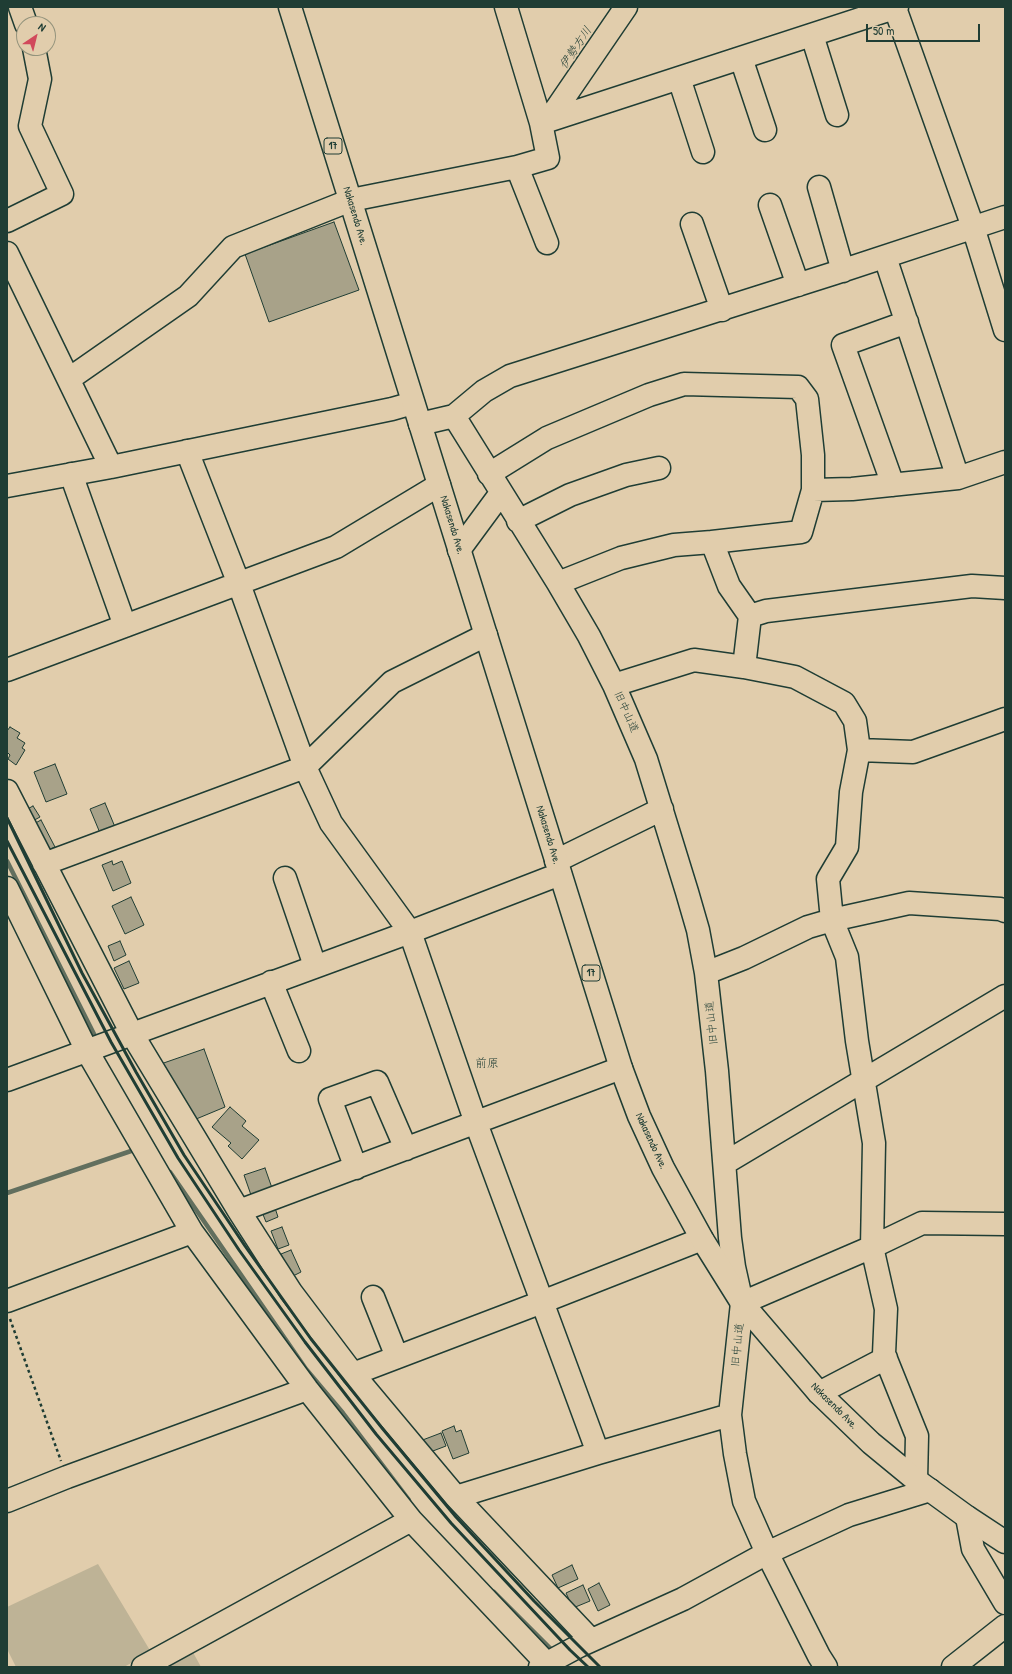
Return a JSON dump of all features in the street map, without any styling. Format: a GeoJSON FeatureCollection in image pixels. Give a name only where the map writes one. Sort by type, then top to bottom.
{"type":"FeatureCollection","features":[{"type":"Feature","properties":{"kind":"main road","name":"Nakasendo Ave."},"geometry":{"type":"LineString","coordinates":[[290,7],[621,1068],[639,1116],[663,1168],[702,1239],[742,1303],[819,1393],[871,1443],[923,1485],[1005,1542]]}},
{"type":"Feature","properties":{"kind":"main road"},"geometry":{"type":"LineString","coordinates":[[69,379],[188,296],[233,247],[350,200],[517,167],[548,158],[544,122],[506,7]]}},
{"type":"Feature","properties":{"kind":"main road"},"geometry":{"type":"LineString","coordinates":[[544,122],[626,7]]}},
{"type":"Feature","properties":{"kind":"main road"},"geometry":{"type":"LineString","coordinates":[[544,122],[896,7],[973,227],[1005,330]]}},
{"type":"Feature","properties":{"kind":"main road"},"geometry":{"type":"LineString","coordinates":[[812,35],[836,115]]}},
{"type":"Feature","properties":{"kind":"main road"},"geometry":{"type":"LineString","coordinates":[[7,221],[62,194],[30,126],[40,79],[36,56]]}},
{"type":"Feature","properties":{"kind":"main road"},"geometry":{"type":"LineString","coordinates":[[741,58],[765,130]]}},
{"type":"Feature","properties":{"kind":"main road"},"geometry":{"type":"LineString","coordinates":[[679,78],[703,152]]}},
{"type":"Feature","properties":{"kind":"main road"},"geometry":{"type":"LineString","coordinates":[[517,167],[547,243]]}},
{"type":"Feature","properties":{"kind":"main road"},"geometry":{"type":"LineString","coordinates":[[819,188],[843,270]]}},
{"type":"Feature","properties":{"kind":"main road"},"geometry":{"type":"LineString","coordinates":[[770,205],[798,285]]}},
{"type":"Feature","properties":{"kind":"main road"},"geometry":{"type":"LineString","coordinates":[[420,424],[454,416],[484,391],[510,376],[722,310],[1005,217]]}},
{"type":"Feature","properties":{"kind":"main road"},"geometry":{"type":"LineString","coordinates":[[692,224],[722,310]]}},
{"type":"Feature","properties":{"kind":"main road"},"geometry":{"type":"LineString","coordinates":[[7,253],[111,467]]}},
{"type":"Feature","properties":{"kind":"main road"},"geometry":{"type":"LineString","coordinates":[[885,257],[958,478]]}},
{"type":"Feature","properties":{"kind":"main road"},"geometry":{"type":"LineString","coordinates":[[893,485],[844,345],[906,322]]}},
{"type":"Feature","properties":{"kind":"main road"},"geometry":{"type":"LineString","coordinates":[[489,474],[547,438],[650,395],[684,384],[798,387],[807,399],[813,454],[813,490],[801,532],[674,545],[621,558],[558,583]]}},
{"type":"Feature","properties":{"kind":"main road"},"geometry":{"type":"LineString","coordinates":[[7,486],[187,452],[392,409],[413,403]]}},
{"type":"Feature","properties":{"kind":"main road","name":"旧中山道"},"geometry":{"type":"LineString","coordinates":[[454,416],[558,583],[589,636],[614,685],[646,759],[698,930],[706,973],[717,1071],[732,1252],[742,1303],[730,1415],[734,1454],[744,1501],[767,1553],[826,1667]]}},
{"type":"Feature","properties":{"kind":"main road"},"geometry":{"type":"LineString","coordinates":[[187,452],[239,584],[305,767],[331,823],[410,932],[476,1123],[598,1453]]}},
{"type":"Feature","properties":{"kind":"main road"},"geometry":{"type":"LineString","coordinates":[[813,490],[852,489],[958,478],[1005,462]]}},
{"type":"Feature","properties":{"kind":"main road"},"geometry":{"type":"LineString","coordinates":[[518,521],[577,492],[626,475],[659,468]]}},
{"type":"Feature","properties":{"kind":"main road"},"geometry":{"type":"LineString","coordinates":[[71,474],[124,626]]}},
{"type":"Feature","properties":{"kind":"main road"},"geometry":{"type":"LineString","coordinates":[[7,670],[336,547],[439,485]]}},
{"type":"Feature","properties":{"kind":"main road"},"geometry":{"type":"LineString","coordinates":[[459,550],[501,493]]}},
{"type":"Feature","properties":{"kind":"main road"},"geometry":{"type":"LineString","coordinates":[[712,542],[729,586],[750,616],[744,667]]}},
{"type":"Feature","properties":{"kind":"main road"},"geometry":{"type":"LineString","coordinates":[[750,616],[766,611],[972,586],[1005,588]]}},
{"type":"Feature","properties":{"kind":"main road"},"geometry":{"type":"LineString","coordinates":[[44,864],[305,767],[392,682],[486,635]]}},
{"type":"Feature","properties":{"kind":"main road"},"geometry":{"type":"LineString","coordinates":[[7,888],[87,1051],[192,1232],[307,1389],[411,1520],[546,1666],[591,1640],[683,1599],[767,1553],[848,1515],[923,1485],[916,1436],[884,1354],[886,1309],[872,1247],[874,1143],[865,1081],[857,1041],[847,957],[832,920],[828,879],[847,847],[851,792],[859,750],[855,721],[844,703],[795,676],[744,667],[694,660],[614,685]]}},
{"type":"Feature","properties":{"kind":"main road"},"geometry":{"type":"LineString","coordinates":[[859,750],[913,752],[1005,719]]}},
{"type":"Feature","properties":{"kind":"main road"},"geometry":{"type":"LineString","coordinates":[[7,791],[132,1034],[290,1292],[353,1374],[456,1497],[591,1640]]}},
{"type":"Feature","properties":{"kind":"main road"},"geometry":{"type":"LineString","coordinates":[[7,1080],[410,932],[558,868],[662,809]]}},
{"type":"Feature","properties":{"kind":"main road"},"geometry":{"type":"LineString","coordinates":[[286,878],[315,966]]}},
{"type":"Feature","properties":{"kind":"main road"},"geometry":{"type":"LineString","coordinates":[[706,973],[744,958],[808,927],[832,920],[909,903],[1000,909],[1005,911]]}},
{"type":"Feature","properties":{"kind":"main road"},"geometry":{"type":"LineString","coordinates":[[271,982],[299,1051]]}},
{"type":"Feature","properties":{"kind":"main road"},"geometry":{"type":"LineString","coordinates":[[725,1163],[865,1081],[1005,996]]}},
{"type":"Feature","properties":{"kind":"main road"},"geometry":{"type":"LineString","coordinates":[[239,1211],[621,1068]]}},
{"type":"Feature","properties":{"kind":"main road"},"geometry":{"type":"LineString","coordinates":[[356,1168],[330,1100],[377,1082],[406,1149]]}},
{"type":"Feature","properties":{"kind":"main road"},"geometry":{"type":"LineString","coordinates":[[742,1303],[872,1247],[922,1223],[1005,1224]]}},
{"type":"Feature","properties":{"kind":"main road"},"geometry":{"type":"LineString","coordinates":[[8,1309],[192,1232]]}},
{"type":"Feature","properties":{"kind":"main road"},"geometry":{"type":"LineString","coordinates":[[353,1374],[702,1239]]}},
{"type":"Feature","properties":{"kind":"main road"},"geometry":{"type":"LineString","coordinates":[[373,1297],[397,1357]]}},
{"type":"Feature","properties":{"kind":"main road"},"geometry":{"type":"LineString","coordinates":[[819,1393],[886,1358]]}},
{"type":"Feature","properties":{"kind":"main road"},"geometry":{"type":"LineString","coordinates":[[7,1501],[67,1477],[307,1389]]}},
{"type":"Feature","properties":{"kind":"main road"},"geometry":{"type":"LineString","coordinates":[[456,1497],[598,1453],[730,1415]]}},
{"type":"Feature","properties":{"kind":"main road"},"geometry":{"type":"LineString","coordinates":[[967,1517],[973,1549],[1005,1603]]}},
{"type":"Feature","properties":{"kind":"main road"},"geometry":{"type":"LineString","coordinates":[[143,1667],[411,1520]]}},
{"type":"Feature","properties":{"kind":"main road"},"geometry":{"type":"LineString","coordinates":[[953,1667],[1005,1626]]}},
{"type":"Feature","properties":{"kind":"path"},"geometry":{"type":"LineString","coordinates":[[8,1309],[67,1477]]}},
{"type":"Feature","properties":{"kind":"shaded area"},"geometry":{"type":"Polygon","coordinates":[[[98,1564],[151,1652],[124,1667],[16,1667],[7,1649],[7,1607],[98,1564]]]}},
{"type":"Feature","properties":{"kind":"shaded area"},"geometry":{"type":"Polygon","coordinates":[[[189,1645],[201,1667],[150,1667],[189,1645]]]}},
{"type":"Feature","properties":{"kind":"building"},"geometry":{"type":"Polygon","coordinates":[[[334,222],[359,290],[269,322],[245,254],[334,222]]]}},
{"type":"Feature","properties":{"kind":"building"},"geometry":{"type":"Polygon","coordinates":[[[10,727],[20,733],[17,738],[25,743],[22,748],[25,750],[16,765],[8,759],[10,755],[7,752],[7,731],[10,727]]]}},
{"type":"Feature","properties":{"kind":"building"},"geometry":{"type":"Polygon","coordinates":[[[55,764],[67,794],[46,802],[34,772],[55,764]]]}},
{"type":"Feature","properties":{"kind":"building"},"geometry":{"type":"Polygon","coordinates":[[[105,803],[115,827],[100,833],[90,809],[105,803]]]}},
{"type":"Feature","properties":{"kind":"building"},"geometry":{"type":"Polygon","coordinates":[[[33,806],[40,817],[29,823],[22,812],[33,806]]]}},
{"type":"Feature","properties":{"kind":"building"},"geometry":{"type":"Polygon","coordinates":[[[41,820],[55,847],[42,853],[28,827],[41,820]]]}},
{"type":"Feature","properties":{"kind":"building"},"geometry":{"type":"Polygon","coordinates":[[[112,861],[113,865],[122,861],[131,883],[113,891],[102,865],[112,861]]]}},
{"type":"Feature","properties":{"kind":"building"},"geometry":{"type":"Polygon","coordinates":[[[131,897],[144,925],[125,934],[112,906],[131,897]]]}},
{"type":"Feature","properties":{"kind":"building"},"geometry":{"type":"Polygon","coordinates":[[[120,941],[126,955],[114,961],[108,946],[120,941]]]}},
{"type":"Feature","properties":{"kind":"building"},"geometry":{"type":"Polygon","coordinates":[[[129,961],[139,983],[124,989],[114,968],[129,961]]]}},
{"type":"Feature","properties":{"kind":"building"},"geometry":{"type":"Polygon","coordinates":[[[204,1049],[225,1107],[189,1122],[155,1066],[204,1049]]]}},
{"type":"Feature","properties":{"kind":"building"},"geometry":{"type":"Polygon","coordinates":[[[230,1107],[246,1121],[242,1126],[259,1140],[242,1159],[228,1146],[231,1143],[212,1127],[230,1107]]]}},
{"type":"Feature","properties":{"kind":"building"},"geometry":{"type":"Polygon","coordinates":[[[265,1168],[272,1188],[251,1195],[244,1175],[265,1168]]]}},
{"type":"Feature","properties":{"kind":"building"},"geometry":{"type":"Polygon","coordinates":[[[273,1202],[278,1217],[266,1222],[260,1207],[273,1202]]]}},
{"type":"Feature","properties":{"kind":"building"},"geometry":{"type":"Polygon","coordinates":[[[282,1227],[289,1245],[278,1249],[271,1231],[282,1227]]]}},
{"type":"Feature","properties":{"kind":"building"},"geometry":{"type":"Polygon","coordinates":[[[291,1250],[301,1272],[291,1277],[281,1254],[291,1250]]]}},
{"type":"Feature","properties":{"kind":"building"},"geometry":{"type":"Polygon","coordinates":[[[454,1426],[456,1432],[461,1430],[469,1453],[453,1459],[442,1431],[454,1426]]]}},
{"type":"Feature","properties":{"kind":"building"},"geometry":{"type":"Polygon","coordinates":[[[441,1433],[446,1446],[425,1454],[420,1441],[441,1433]]]}},
{"type":"Feature","properties":{"kind":"building"},"geometry":{"type":"Polygon","coordinates":[[[572,1565],[578,1579],[558,1588],[552,1575],[572,1565]]]}},
{"type":"Feature","properties":{"kind":"building"},"geometry":{"type":"Polygon","coordinates":[[[599,1583],[610,1605],[598,1611],[588,1589],[599,1583]]]}},
{"type":"Feature","properties":{"kind":"building"},"geometry":{"type":"Polygon","coordinates":[[[583,1585],[590,1601],[573,1608],[566,1593],[583,1585]]]}},
{"type":"Feature","properties":{"kind":"waterway"},"geometry":{"type":"LineString","coordinates":[[7,861],[97,1040]]}},
{"type":"Feature","properties":{"kind":"waterway"},"geometry":{"type":"LineString","coordinates":[[7,1193],[137,1149]]}},
{"type":"Feature","properties":{"kind":"waterway"},"geometry":{"type":"LineString","coordinates":[[170,1172],[306,1369],[343,1413],[409,1500]]}},
{"type":"Feature","properties":{"kind":"waterway"},"geometry":{"type":"LineString","coordinates":[[494,1592],[554,1652]]}},
{"type":"Feature","properties":{"kind":"railway"},"geometry":{"type":"LineString","coordinates":[[7,818],[82,973],[136,1072],[184,1155],[245,1246],[311,1339],[456,1517],[534,1601],[600,1667]]}},
{"type":"Feature","properties":{"kind":"railway"},"geometry":{"type":"LineString","coordinates":[[7,841],[111,1042],[178,1158],[239,1250],[305,1342],[376,1434],[451,1523],[570,1650],[588,1667]]}},
{"type":"Feature","properties":{"kind":"district","name":"前原"},"geometry":{"type":"Point","coordinates":[487,1064]}},
{"type":"Feature","properties":{"kind":"water label","name":"伊勢方川"},"geometry":{"type":"Point","coordinates":[576,48]}}]}
